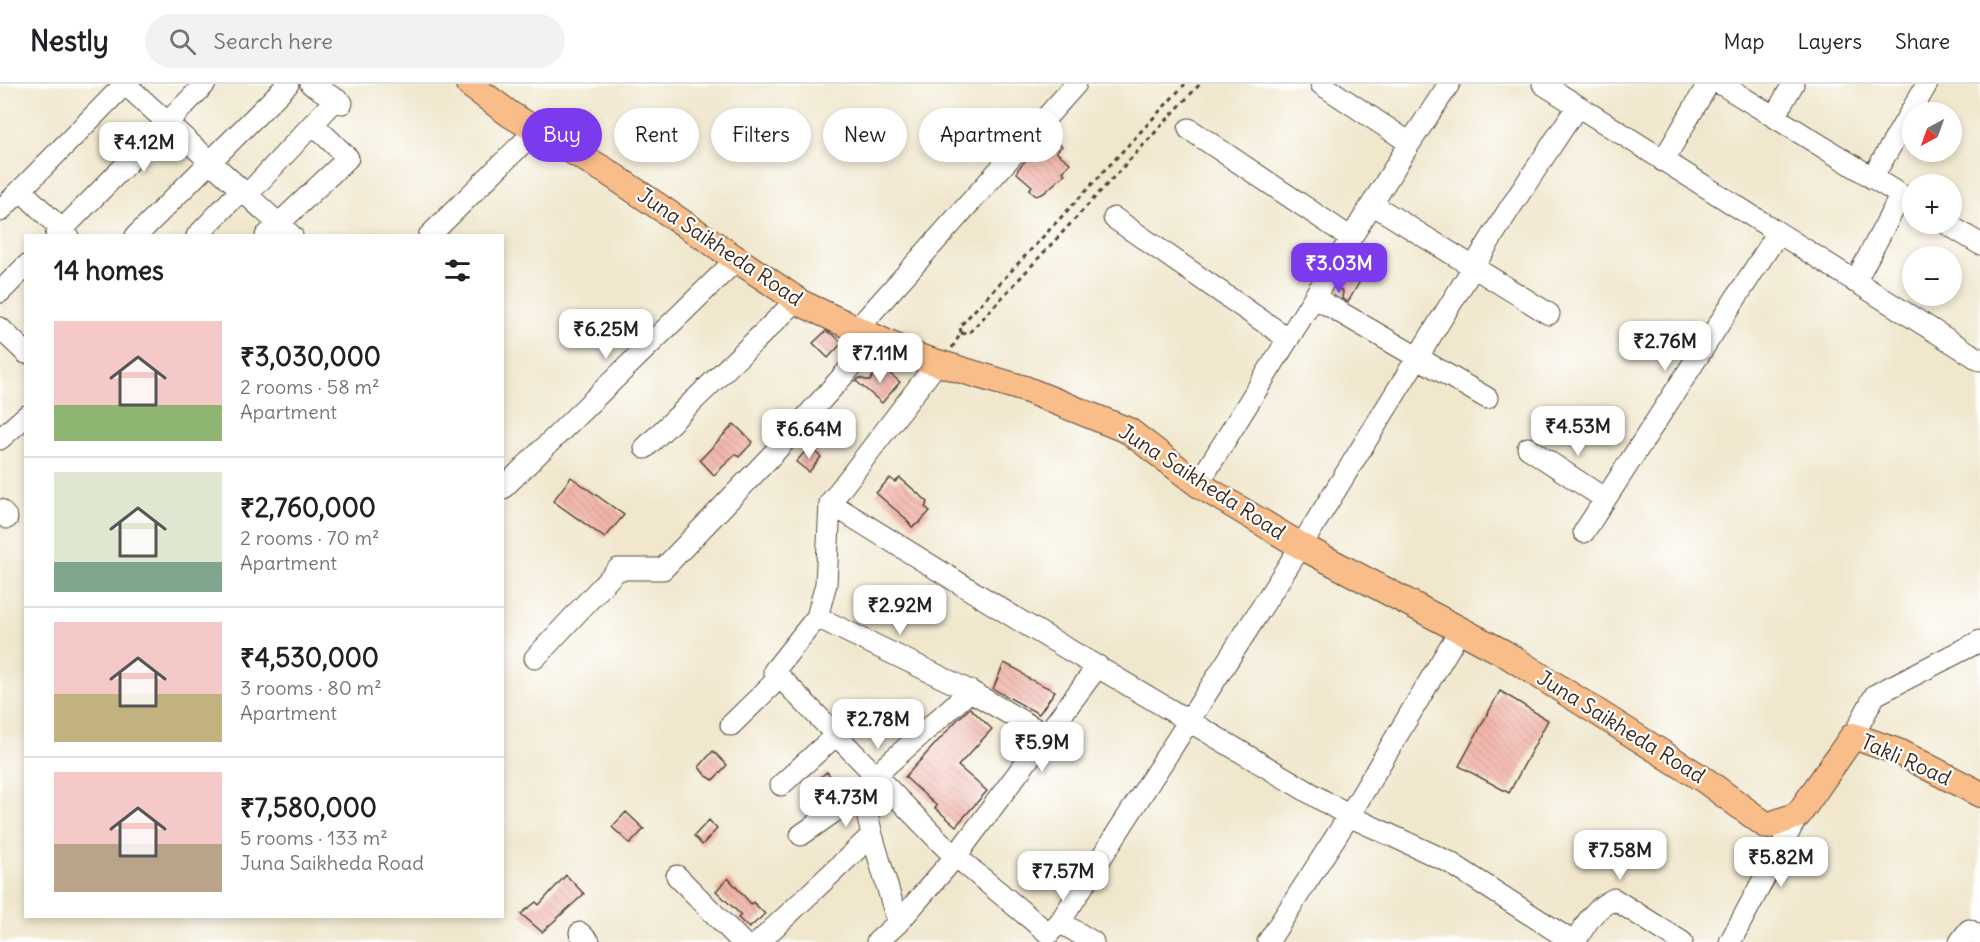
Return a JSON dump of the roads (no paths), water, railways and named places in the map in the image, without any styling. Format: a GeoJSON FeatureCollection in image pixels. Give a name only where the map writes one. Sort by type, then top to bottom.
{"type":"FeatureCollection","features":[{"type":"Feature","properties":{"kind":"main road","name":"Juna Saikheda Road"},"geometry":{"type":"LineString","coordinates":[[469,84],[522,122]]}},
{"type":"Feature","properties":{"kind":"main road","name":"Juna Saikheda Road"},"geometry":{"type":"LineString","coordinates":[[591,162],[797,300],[915,356],[1025,389],[1129,431],[1198,484],[1300,546],[1504,653],[1706,781],[1767,826],[1798,815]]}},
{"type":"Feature","properties":{"kind":"main road","name":"Takli Road"},"geometry":{"type":"LineString","coordinates":[[1798,815],[1853,736],[1901,753],[1980,794]]}},
{"type":"Feature","properties":{"kind":"street"},"geometry":{"type":"LineString","coordinates":[[0,211],[125,84],[244,193],[279,231],[348,158],[313,124]]}},
{"type":"Feature","properties":{"kind":"street"},"geometry":{"type":"LineString","coordinates":[[21,190],[62,233],[205,84]]}},
{"type":"Feature","properties":{"kind":"street"},"geometry":{"type":"LineString","coordinates":[[138,234],[288,84]]}},
{"type":"Feature","properties":{"kind":"street"},"geometry":{"type":"LineString","coordinates":[[198,234],[339,101],[311,84]]}},
{"type":"Feature","properties":{"kind":"street"},"geometry":{"type":"LineString","coordinates":[[535,658],[618,569],[663,569],[773,454],[867,334],[1076,84]]}},
{"type":"Feature","properties":{"kind":"street"},"geometry":{"type":"LineString","coordinates":[[1321,84],[1410,143]]}},
{"type":"Feature","properties":{"kind":"street"},"geometry":{"type":"LineString","coordinates":[[1198,484],[1449,84]]}},
{"type":"Feature","properties":{"kind":"street"},"geometry":{"type":"LineString","coordinates":[[1543,84],[1980,360]]}},
{"type":"Feature","properties":{"kind":"street"},"geometry":{"type":"LineString","coordinates":[[1663,161],[1708,84]]}},
{"type":"Feature","properties":{"kind":"street"},"geometry":{"type":"LineString","coordinates":[[1721,84],[1902,196]]}},
{"type":"Feature","properties":{"kind":"street"},"geometry":{"type":"LineString","coordinates":[[1774,117],[1793,84]]}},
{"type":"Feature","properties":{"kind":"street"},"geometry":{"type":"LineString","coordinates":[[1872,178],[1927,84]]}},
{"type":"Feature","properties":{"kind":"street"},"geometry":{"type":"LineString","coordinates":[[1050,932],[1189,720],[1508,211],[1577,107]]}},
{"type":"Feature","properties":{"kind":"street"},"geometry":{"type":"LineString","coordinates":[[1189,129],[1351,238]]}},
{"type":"Feature","properties":{"kind":"street"},"geometry":{"type":"LineString","coordinates":[[431,234],[522,144]]}},
{"type":"Feature","properties":{"kind":"street"},"geometry":{"type":"LineString","coordinates":[[1372,204],[1549,314]]}},
{"type":"Feature","properties":{"kind":"street"},"geometry":{"type":"LineString","coordinates":[[1855,282],[1902,207]]}},
{"type":"Feature","properties":{"kind":"street"},"geometry":{"type":"LineString","coordinates":[[1114,218],[1287,339]]}},
{"type":"Feature","properties":{"kind":"street"},"geometry":{"type":"LineString","coordinates":[[1962,230],[1977,236]]}},
{"type":"Feature","properties":{"kind":"street"},"geometry":{"type":"LineString","coordinates":[[1584,532],[1778,233]]}},
{"type":"Feature","properties":{"kind":"street"},"geometry":{"type":"LineString","coordinates":[[504,487],[736,259]]}},
{"type":"Feature","properties":{"kind":"street"},"geometry":{"type":"LineString","coordinates":[[0,292],[24,268]]}},
{"type":"Feature","properties":{"kind":"street"},"geometry":{"type":"LineString","coordinates":[[1314,297],[1487,398]]}},
{"type":"Feature","properties":{"kind":"street"},"geometry":{"type":"LineString","coordinates":[[645,448],[797,300]]}},
{"type":"Feature","properties":{"kind":"street"},"geometry":{"type":"LineString","coordinates":[[0,328],[24,351]]}},
{"type":"Feature","properties":{"kind":"street"},"geometry":{"type":"LineString","coordinates":[[939,364],[830,503],[826,584],[818,617],[774,670],[836,735],[868,781],[1050,932],[1093,942]]}},
{"type":"Feature","properties":{"kind":"street"},"geometry":{"type":"LineString","coordinates":[[0,439],[24,418]]}},
{"type":"Feature","properties":{"kind":"street"},"geometry":{"type":"LineString","coordinates":[[1528,448],[1605,499]]}},
{"type":"Feature","properties":{"kind":"street"},"geometry":{"type":"LineString","coordinates":[[830,503],[1012,615],[1349,816],[1449,862],[1574,942],[1599,906],[1614,899],[1683,942]]}},
{"type":"Feature","properties":{"kind":"street"},"geometry":{"type":"LineString","coordinates":[[818,617],[970,691],[1046,735]]}},
{"type":"Feature","properties":{"kind":"street"},"geometry":{"type":"LineString","coordinates":[[1268,942],[1349,816],[1460,630]]}},
{"type":"Feature","properties":{"kind":"street"},"geometry":{"type":"LineString","coordinates":[[1853,736],[1875,695],[1980,641]]}},
{"type":"Feature","properties":{"kind":"street"},"geometry":{"type":"LineString","coordinates":[[878,942],[898,923],[956,856],[1098,666]]}},
{"type":"Feature","properties":{"kind":"street"},"geometry":{"type":"LineString","coordinates":[[731,725],[780,677]]}},
{"type":"Feature","properties":{"kind":"street"},"geometry":{"type":"LineString","coordinates":[[801,835],[848,802],[868,781],[970,691]]}},
{"type":"Feature","properties":{"kind":"street"},"geometry":{"type":"LineString","coordinates":[[781,785],[836,735]]}},
{"type":"Feature","properties":{"kind":"street"},"geometry":{"type":"LineString","coordinates":[[868,781],[872,835],[898,923]]}},
{"type":"Feature","properties":{"kind":"street"},"geometry":{"type":"LineString","coordinates":[[1730,942],[1798,815]]}},
{"type":"Feature","properties":{"kind":"street"},"geometry":{"type":"LineString","coordinates":[[759,942],[872,835]]}},
{"type":"Feature","properties":{"kind":"street"},"geometry":{"type":"LineString","coordinates":[[678,876],[742,942]]}},
{"type":"Feature","properties":{"kind":"street"},"geometry":{"type":"LineString","coordinates":[[1960,942],[1969,930],[1980,937]]}}]}
